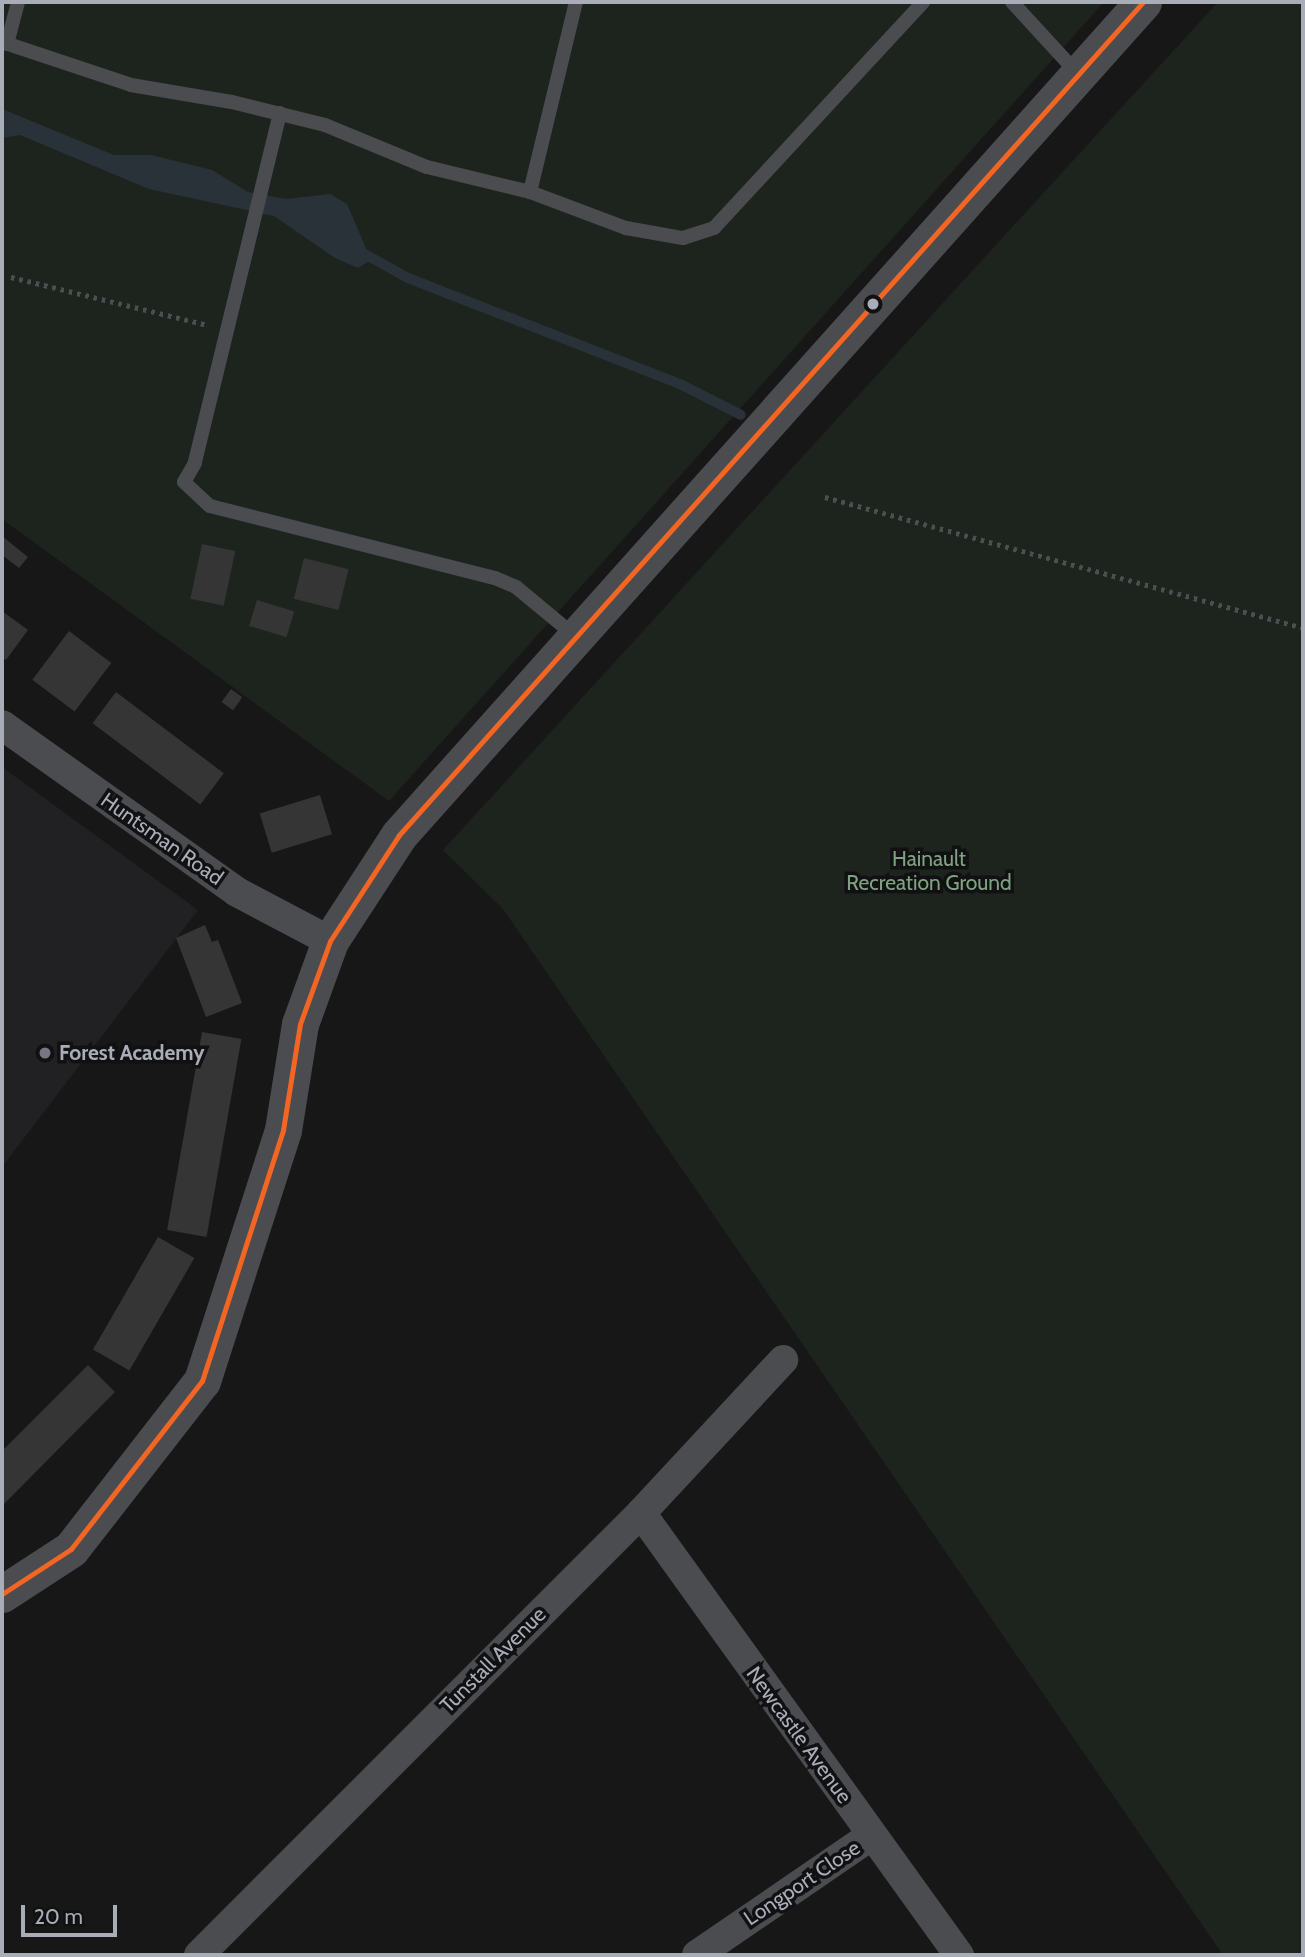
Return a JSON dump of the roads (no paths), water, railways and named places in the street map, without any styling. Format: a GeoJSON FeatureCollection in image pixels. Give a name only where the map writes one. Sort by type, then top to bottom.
{"type":"FeatureCollection","features":[{"type":"Feature","properties":{"kind":"street"},"geometry":{"type":"LineString","coordinates":[[2,1594],[71,1549],[202,1381],[283,1130],[300,1024],[330,941],[399,835],[1143,2]]}},
{"type":"Feature","properties":{"kind":"street","name":"Huntsman Road"},"geometry":{"type":"LineString","coordinates":[[2,724],[237,892],[330,941]]}},
{"type":"Feature","properties":{"kind":"street","name":"Tunstall Avenue"},"geometry":{"type":"LineString","coordinates":[[213,1950],[640,1513],[783,1360]]}},
{"type":"Feature","properties":{"kind":"street","name":"Newcastle Avenue"},"geometry":{"type":"LineString","coordinates":[[640,1513],[959,1955]]}},
{"type":"Feature","properties":{"kind":"street","name":"Longport Close"},"geometry":{"type":"LineString","coordinates":[[697,1955],[872,1836]]}},
{"type":"Feature","properties":{"kind":"lane"},"geometry":{"type":"LineString","coordinates":[[18,2],[5,43],[131,85],[280,113],[325,125],[427,167],[530,192],[626,228],[682,238],[700,235],[713,228],[923,2]]}},
{"type":"Feature","properties":{"kind":"lane"},"geometry":{"type":"LineString","coordinates":[[530,192],[576,2]]}},
{"type":"Feature","properties":{"kind":"lane"},"geometry":{"type":"LineString","coordinates":[[1012,2],[1079,74]]}},
{"type":"Feature","properties":{"kind":"lane"},"geometry":{"type":"LineString","coordinates":[[280,113],[195,463],[184,482],[210,506],[495,578],[516,587],[577,638]]}},
{"type":"Feature","properties":{"kind":"waterway"},"geometry":{"type":"LineString","coordinates":[[361,252],[408,278],[680,384],[741,415]]}},
{"type":"Feature","properties":{"kind":"place","name":"Forest Academy"},"geometry":{"type":"Point","coordinates":[45,1053]}},
{"type":"Feature","properties":{"kind":"park label","name":"Hainault Recreation Ground"},"geometry":{"type":"Point","coordinates":[929,871]}}]}
